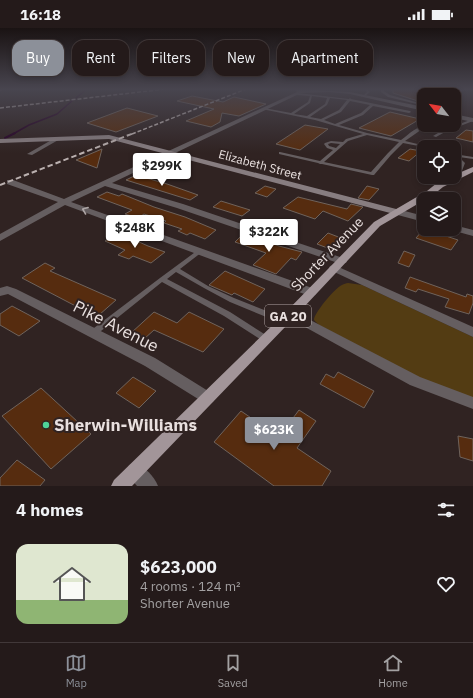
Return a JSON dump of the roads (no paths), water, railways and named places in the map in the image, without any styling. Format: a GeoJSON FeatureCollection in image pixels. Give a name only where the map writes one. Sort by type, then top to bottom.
{"type":"FeatureCollection","features":[{"type":"Feature","properties":{"kind":"main road","name":"Shorter Avenue"},"geometry":{"type":"LineString","coordinates":[[461,175],[473,169]]}},
{"type":"Feature","properties":{"kind":"main road","name":"Shorter Avenue"},"geometry":{"type":"LineString","coordinates":[[120,486],[266,339],[377,224],[430,193],[442,184]]}},
{"type":"Feature","properties":{"kind":"street"},"geometry":{"type":"LineString","coordinates":[[0,238],[64,202],[261,110]]}},
{"type":"Feature","properties":{"kind":"street"},"geometry":{"type":"LineString","coordinates":[[461,117],[473,120]]}},
{"type":"Feature","properties":{"kind":"street","name":"Elizabeth Street"},"geometry":{"type":"LineString","coordinates":[[0,141],[106,137],[397,212]]}},
{"type":"Feature","properties":{"kind":"street"},"geometry":{"type":"LineString","coordinates":[[30,154],[57,139]]}},
{"type":"Feature","properties":{"kind":"street"},"geometry":{"type":"LineString","coordinates":[[10,182],[311,292]]}},
{"type":"Feature","properties":{"kind":"street"},"geometry":{"type":"LineString","coordinates":[[105,183],[180,206],[338,264],[473,332]]}},
{"type":"Feature","properties":{"kind":"street"},"geometry":{"type":"LineString","coordinates":[[397,212],[417,217]]}},
{"type":"Feature","properties":{"kind":"street"},"geometry":{"type":"LineString","coordinates":[[461,230],[473,233]]}},
{"type":"Feature","properties":{"kind":"street","name":"Pike Avenue"},"geometry":{"type":"LineString","coordinates":[[3,290],[12,290],[16,294],[150,362],[208,398]]}},
{"type":"Feature","properties":{"kind":"street"},"geometry":{"type":"LineString","coordinates":[[287,317],[415,381],[473,403]]}},
{"type":"Feature","properties":{"kind":"street"},"geometry":{"type":"LineString","coordinates":[[135,471],[149,486]]}},
{"type":"Feature","properties":{"kind":"lane"},"geometry":{"type":"LineString","coordinates":[[272,110],[322,120],[366,134],[417,145]]}},
{"type":"Feature","properties":{"kind":"lane"},"geometry":{"type":"LineString","coordinates":[[292,114],[297,110]]}},
{"type":"Feature","properties":{"kind":"lane"},"geometry":{"type":"LineString","coordinates":[[308,117],[317,110]]}},
{"type":"Feature","properties":{"kind":"lane"},"geometry":{"type":"LineString","coordinates":[[322,120],[341,110]]}},
{"type":"Feature","properties":{"kind":"lane"},"geometry":{"type":"LineString","coordinates":[[335,125],[362,114],[366,110]]}},
{"type":"Feature","properties":{"kind":"lane"},"geometry":{"type":"LineString","coordinates":[[401,110],[408,112]]}},
{"type":"Feature","properties":{"kind":"lane"},"geometry":{"type":"LineString","coordinates":[[435,136],[444,130],[473,120]]}},
{"type":"Feature","properties":{"kind":"lane"},"geometry":{"type":"LineString","coordinates":[[280,153],[372,174],[402,142],[417,130]]}},
{"type":"Feature","properties":{"kind":"lane"},"geometry":{"type":"LineString","coordinates":[[320,163],[351,138],[366,134]]}},
{"type":"Feature","properties":{"kind":"lane"},"geometry":{"type":"LineString","coordinates":[[336,149],[328,147],[326,144],[334,141],[344,143]]}},
{"type":"Feature","properties":{"kind":"lane"},"geometry":{"type":"LineString","coordinates":[[461,156],[473,158]]}},
{"type":"Feature","properties":{"kind":"lane"},"geometry":{"type":"LineString","coordinates":[[93,332],[200,251]]}},
{"type":"Feature","properties":{"kind":"lane"},"geometry":{"type":"LineString","coordinates":[[176,269],[226,297],[287,317]]}},
{"type":"Feature","properties":{"kind":"lane"},"geometry":{"type":"LineString","coordinates":[[162,279],[227,314],[266,339]]}},
{"type":"Feature","properties":{"kind":"waterway"},"geometry":{"type":"LineString","coordinates":[[13,134],[29,125],[57,114],[61,110]]}},
{"type":"Feature","properties":{"kind":"waterway"},"geometry":{"type":"LineString","coordinates":[[5,138],[13,134]]}},
{"type":"Feature","properties":{"kind":"railway"},"geometry":{"type":"LineString","coordinates":[[132,134],[192,110]]}},
{"type":"Feature","properties":{"kind":"railway"},"geometry":{"type":"LineString","coordinates":[[0,185],[134,133]]}},
{"type":"Feature","properties":{"kind":"place","name":"Sherwin-Williams"},"geometry":{"type":"Point","coordinates":[46,425]}}]}
